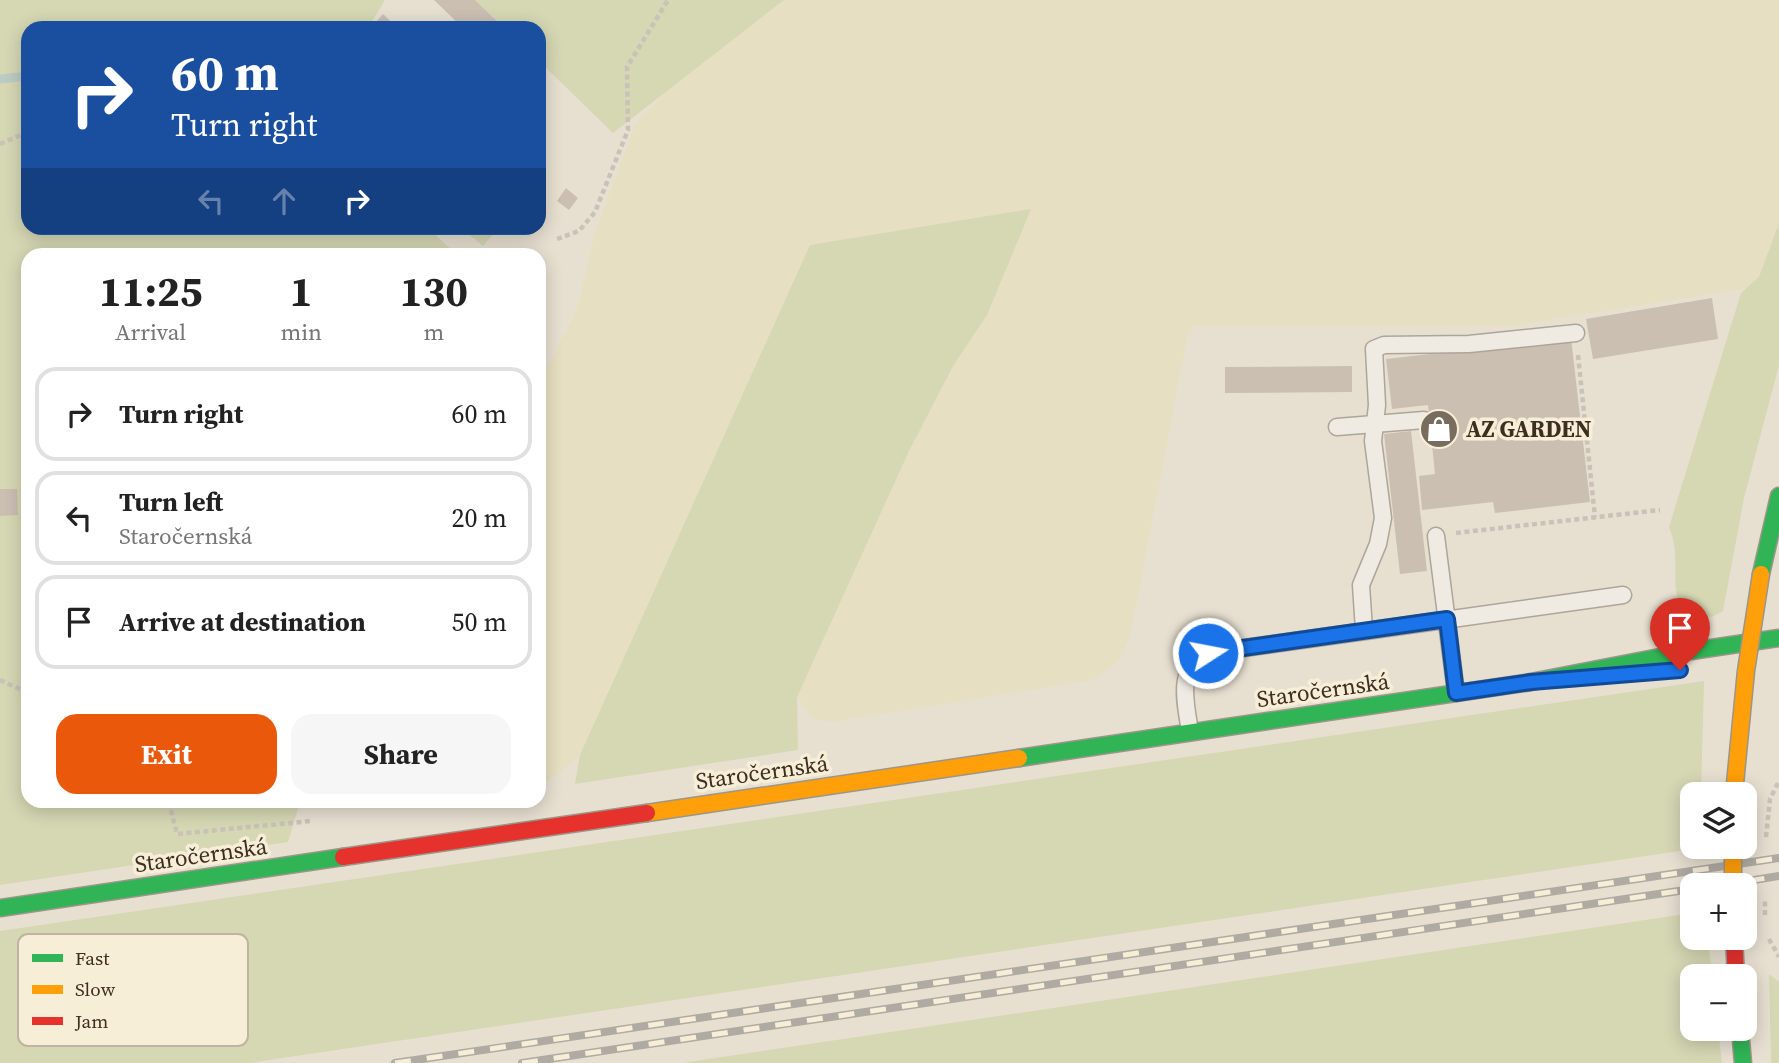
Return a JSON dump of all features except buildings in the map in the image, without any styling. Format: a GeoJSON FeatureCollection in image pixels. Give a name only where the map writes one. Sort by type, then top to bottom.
{"type":"FeatureCollection","features":[{"type":"Feature","properties":{"kind":"main road"},"geometry":{"type":"LineString","coordinates":[[1735,782],[1749,647],[1761,574],[1779,496]]}},
{"type":"Feature","properties":{"kind":"main road","name":"Staročernská"},"geometry":{"type":"LineString","coordinates":[[0,908],[1531,682],[1691,651],[1779,638]]}},
{"type":"Feature","properties":{"kind":"main road"},"geometry":{"type":"LineString","coordinates":[[1731,664],[1767,660]]}},
{"type":"Feature","properties":{"kind":"main road","name":"Staročernská"},"geometry":{"type":"LineString","coordinates":[[1531,682],[1685,669]]}},
{"type":"Feature","properties":{"kind":"main road"},"geometry":{"type":"LineString","coordinates":[[1741,1041],[1744,1063]]}},
{"type":"Feature","properties":{"kind":"lane"},"geometry":{"type":"LineString","coordinates":[[1364,630],[1361,585],[1378,544],[1382,518],[1373,441],[1377,405],[1373,353],[1377,347],[1469,344],[1576,333]]}},
{"type":"Feature","properties":{"kind":"lane"},"geometry":{"type":"LineString","coordinates":[[1338,427],[1424,421]]}},
{"type":"Feature","properties":{"kind":"lane"},"geometry":{"type":"LineString","coordinates":[[1436,536],[1456,693]]}},
{"type":"Feature","properties":{"kind":"lane"},"geometry":{"type":"LineString","coordinates":[[1190,732],[1185,683],[1187,673],[1198,658],[1220,650],[1623,595]]}},
{"type":"Feature","properties":{"kind":"path"},"geometry":{"type":"LineString","coordinates":[[557,239],[579,231],[595,212],[628,130],[627,67],[668,0]]}},
{"type":"Feature","properties":{"kind":"path"},"geometry":{"type":"LineString","coordinates":[[0,144],[21,135]]}},
{"type":"Feature","properties":{"kind":"path"},"geometry":{"type":"LineString","coordinates":[[1576,333],[1595,517]]}},
{"type":"Feature","properties":{"kind":"path"},"geometry":{"type":"LineString","coordinates":[[1436,536],[1660,510]]}},
{"type":"Feature","properties":{"kind":"path"},"geometry":{"type":"LineString","coordinates":[[0,680],[21,690]]}},
{"type":"Feature","properties":{"kind":"path"},"geometry":{"type":"LineString","coordinates":[[170,808],[177,834],[311,821]]}},
{"type":"Feature","properties":{"kind":"shaded area"},"geometry":{"type":"Polygon","coordinates":[[[784,0],[1779,0],[1779,223],[1759,277],[1749,287],[1737,290],[1511,326],[1195,326],[1187,339],[1130,637],[1118,662],[1093,680],[833,722],[813,719],[797,697],[909,451],[953,366],[987,315],[1031,209],[810,245],[580,755],[556,776],[546,781],[546,370],[577,310],[595,233],[635,125],[668,89],[784,0]]]}},
{"type":"Feature","properties":{"kind":"green space"},"geometry":{"type":"Polygon","coordinates":[[[0,0],[385,0],[372,21],[21,21],[21,235],[436,235],[449,248],[21,248],[21,808],[298,808],[288,842],[0,885],[0,0]]]}},
{"type":"Feature","properties":{"kind":"green space"},"geometry":{"type":"Polygon","coordinates":[[[475,0],[784,0],[613,133],[546,68],[546,21],[498,21],[475,0]]]}},
{"type":"Feature","properties":{"kind":"green space"},"geometry":{"type":"Polygon","coordinates":[[[1031,209],[987,315],[953,366],[909,451],[797,697],[798,750],[575,784],[580,755],[810,245],[1031,209]]]}},
{"type":"Feature","properties":{"kind":"green space"},"geometry":{"type":"Polygon","coordinates":[[[1779,223],[1779,365],[1744,498],[1723,611],[1712,617],[1684,612],[1676,594],[1675,551],[1669,527],[1741,293],[1759,277],[1779,223]]]}},
{"type":"Feature","properties":{"kind":"green space"},"geometry":{"type":"Polygon","coordinates":[[[470,235],[492,235],[483,246],[470,235]]]}},
{"type":"Feature","properties":{"kind":"green space"},"geometry":{"type":"Polygon","coordinates":[[[1704,681],[1701,782],[1680,782],[1680,851],[249,1063],[0,1063],[0,931],[1704,681]]]}},
{"type":"Feature","properties":{"kind":"green space"},"geometry":{"type":"Polygon","coordinates":[[[1680,915],[1680,950],[1709,950],[1711,964],[1680,964],[1680,1041],[1719,1041],[1722,1063],[682,1063],[1680,915]]]}},
{"type":"Feature","properties":{"kind":"green space"},"geometry":{"type":"Polygon","coordinates":[[[1769,974],[1779,982],[1779,1063],[1771,1063],[1769,974]]]}},
{"type":"Feature","properties":{"kind":"waterway"},"geometry":{"type":"LineString","coordinates":[[0,79],[21,77]]}},
{"type":"Feature","properties":{"kind":"railway"},"geometry":{"type":"LineString","coordinates":[[395,1063],[1779,858]]}},
{"type":"Feature","properties":{"kind":"railway"},"geometry":{"type":"LineString","coordinates":[[1757,880],[1779,876]]}},
{"type":"Feature","properties":{"kind":"railway"},"geometry":{"type":"LineString","coordinates":[[522,1063],[1680,891]]}},
{"type":"Feature","properties":{"kind":"traffic: fast"},"geometry":{"type":"LineString","coordinates":[[1761,574],[1779,496]]}},
{"type":"Feature","properties":{"kind":"traffic: fast"},"geometry":{"type":"LineString","coordinates":[[1019,758],[1531,682],[1691,651],[1779,638]]}},
{"type":"Feature","properties":{"kind":"traffic: fast"},"geometry":{"type":"LineString","coordinates":[[0,908],[343,857]]}},
{"type":"Feature","properties":{"kind":"traffic: fast"},"geometry":{"type":"LineString","coordinates":[[1741,1041],[1743,1063]]}},
{"type":"Feature","properties":{"kind":"traffic: slow"},"geometry":{"type":"LineString","coordinates":[[1735,782],[1746,671],[1761,574]]}},
{"type":"Feature","properties":{"kind":"traffic: slow"},"geometry":{"type":"LineString","coordinates":[[647,813],[1019,758]]}},
{"type":"Feature","properties":{"kind":"traffic: slow"},"geometry":{"type":"LineString","coordinates":[[1733,859],[1733,873]]}},
{"type":"Feature","properties":{"kind":"traffic: jam"},"geometry":{"type":"LineString","coordinates":[[343,857],[647,813]]}},
{"type":"Feature","properties":{"kind":"traffic: jam"},"geometry":{"type":"LineString","coordinates":[[1735,950],[1735,964]]}},
{"type":"Feature","properties":{"kind":"place","name":"AZ GARDEN"},"geometry":{"type":"Point","coordinates":[1439,429]}},
{"type":"Feature","properties":{"kind":"route"},"geometry":{"type":"LineString","coordinates":[[1208,653],[1447,619],[1456,693],[1531,682],[1680,670]]}}]}
